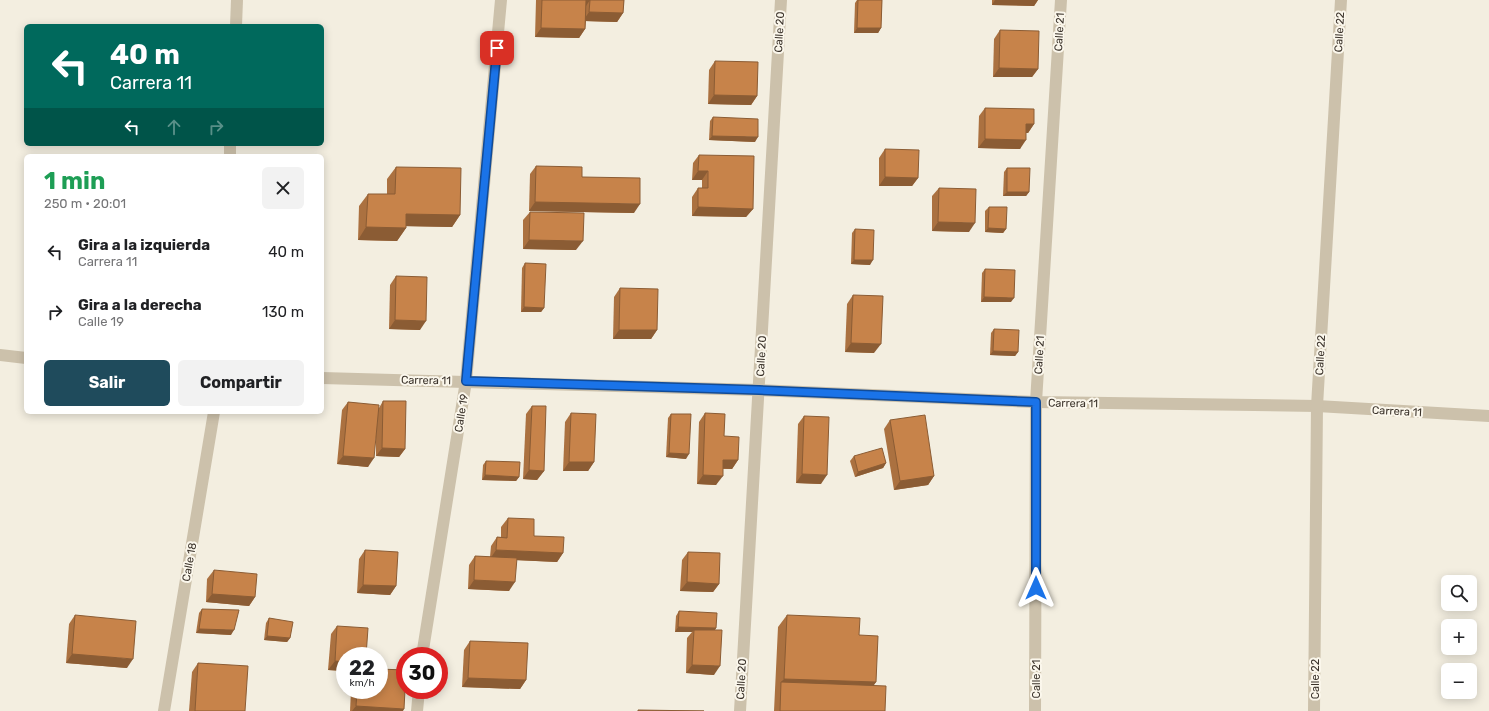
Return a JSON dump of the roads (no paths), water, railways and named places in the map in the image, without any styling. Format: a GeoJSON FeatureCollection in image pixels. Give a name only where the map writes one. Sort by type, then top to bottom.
{"type":"FeatureCollection","features":[{"type":"Feature","properties":{"kind":"street"},"geometry":{"type":"LineString","coordinates":[[236,24],[237,0]]}},
{"type":"Feature","properties":{"kind":"street","name":"Calle 19"},"geometry":{"type":"LineString","coordinates":[[423,647],[466,381],[501,0]]}},
{"type":"Feature","properties":{"kind":"street","name":"Calle 20"},"geometry":{"type":"LineString","coordinates":[[740,711],[781,0]]}},
{"type":"Feature","properties":{"kind":"street","name":"Calle 21"},"geometry":{"type":"LineString","coordinates":[[1035,711],[1036,402],[1060,0]]}},
{"type":"Feature","properties":{"kind":"street","name":"Calle 22"},"geometry":{"type":"LineString","coordinates":[[1314,711],[1317,406],[1341,0]]}},
{"type":"Feature","properties":{"kind":"street"},"geometry":{"type":"LineString","coordinates":[[0,355],[24,358]]}},
{"type":"Feature","properties":{"kind":"street","name":"Carrera 11"},"geometry":{"type":"LineString","coordinates":[[324,378],[759,390],[1036,402],[1317,406],[1489,416]]}},
{"type":"Feature","properties":{"kind":"street","name":"Calle 18"},"geometry":{"type":"LineString","coordinates":[[164,711],[214,414]]}},
{"type":"Feature","properties":{"kind":"street"},"geometry":{"type":"LineString","coordinates":[[417,711],[418,699]]}}]}
